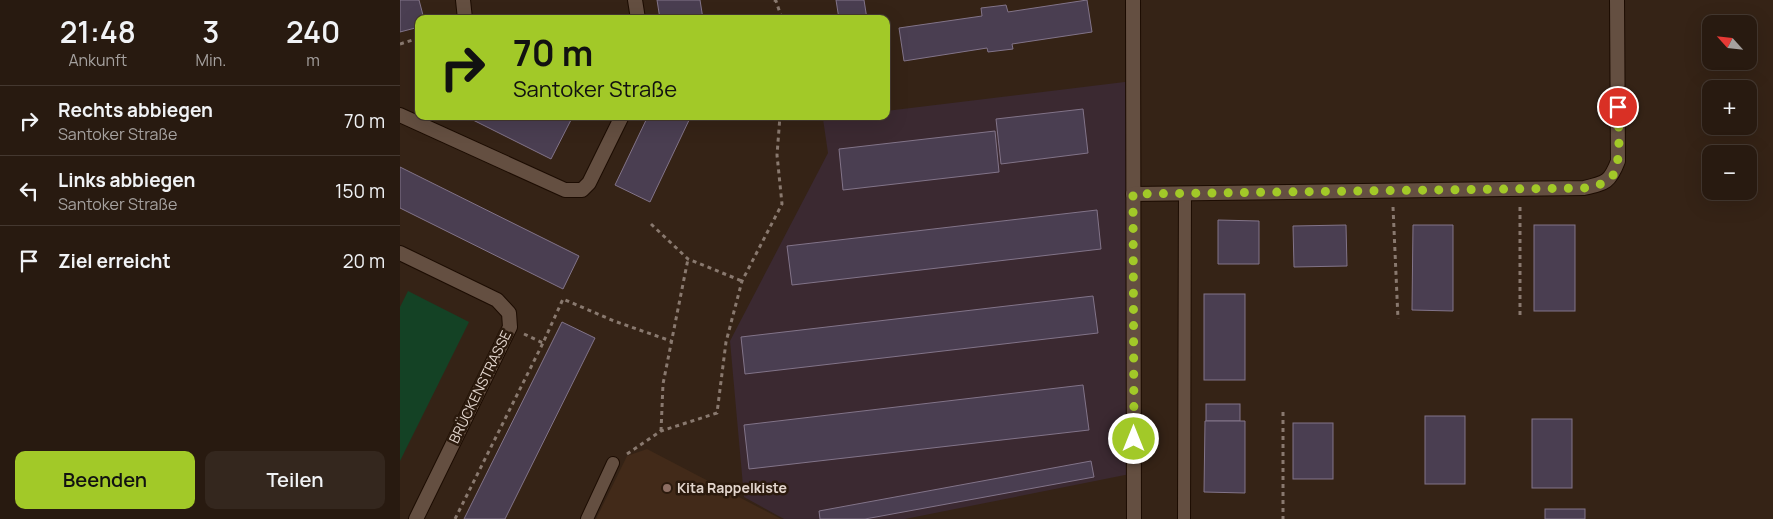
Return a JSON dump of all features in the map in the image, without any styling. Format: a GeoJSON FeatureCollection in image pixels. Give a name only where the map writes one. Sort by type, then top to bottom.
{"type":"FeatureCollection","features":[{"type":"Feature","properties":{"kind":"street"},"geometry":{"type":"LineString","coordinates":[[463,0],[465,15]]}},
{"type":"Feature","properties":{"kind":"street"},"geometry":{"type":"LineString","coordinates":[[635,0],[637,15]]}},
{"type":"Feature","properties":{"kind":"street"},"geometry":{"type":"LineString","coordinates":[[1133,0],[1134,519]]}},
{"type":"Feature","properties":{"kind":"street"},"geometry":{"type":"LineString","coordinates":[[1133,194],[1584,188],[1602,184],[1612,178],[1618,161],[1617,0]]}},
{"type":"Feature","properties":{"kind":"street"},"geometry":{"type":"LineString","coordinates":[[400,115],[415,118]]}},
{"type":"Feature","properties":{"kind":"street"},"geometry":{"type":"LineString","coordinates":[[421,120],[565,190],[582,190],[589,183],[620,120]]}},
{"type":"Feature","properties":{"kind":"street","name":"BRÜCKENSTRASSE"},"geometry":{"type":"LineString","coordinates":[[400,253],[498,300],[509,313],[510,327],[416,519]]}},
{"type":"Feature","properties":{"kind":"lane"},"geometry":{"type":"LineString","coordinates":[[1184,519],[1185,193]]}},
{"type":"Feature","properties":{"kind":"lane"},"geometry":{"type":"LineString","coordinates":[[587,519],[614,463]]}},
{"type":"Feature","properties":{"kind":"path"},"geometry":{"type":"LineString","coordinates":[[774,0],[781,15]]}},
{"type":"Feature","properties":{"kind":"path"},"geometry":{"type":"LineString","coordinates":[[400,44],[415,39]]}},
{"type":"Feature","properties":{"kind":"path"},"geometry":{"type":"LineString","coordinates":[[614,463],[661,431],[717,413],[726,342],[742,281],[782,204],[777,155],[780,120]]}},
{"type":"Feature","properties":{"kind":"path"},"geometry":{"type":"LineString","coordinates":[[1520,189],[1520,319]]}},
{"type":"Feature","properties":{"kind":"path"},"geometry":{"type":"LineString","coordinates":[[1392,190],[1398,319]]}},
{"type":"Feature","properties":{"kind":"path"},"geometry":{"type":"LineString","coordinates":[[650,224],[688,259],[742,281]]}},
{"type":"Feature","properties":{"kind":"path"},"geometry":{"type":"LineString","coordinates":[[661,431],[663,384],[670,341],[688,259]]}},
{"type":"Feature","properties":{"kind":"path"},"geometry":{"type":"LineString","coordinates":[[455,519],[563,300],[670,341]]}},
{"type":"Feature","properties":{"kind":"path"},"geometry":{"type":"LineString","coordinates":[[510,327],[543,343]]}},
{"type":"Feature","properties":{"kind":"path"},"geometry":{"type":"LineString","coordinates":[[1283,412],[1284,519]]}},
{"type":"Feature","properties":{"kind":"shaded area"},"geometry":{"type":"Polygon","coordinates":[[[1141,80],[1140,472],[905,519],[784,519],[744,497],[730,341],[828,153],[823,120],[890,120],[890,111],[1141,80]]]}},
{"type":"Feature","properties":{"kind":"shaded area","name":"Kita Rappelkiste"},"geometry":{"type":"Polygon","coordinates":[[[647,449],[781,519],[596,519],[627,456],[647,449]]]}},
{"type":"Feature","properties":{"kind":"green space"},"geometry":{"type":"Polygon","coordinates":[[[408,291],[469,322],[400,461],[400,307],[408,291]]]}},
{"type":"Feature","properties":{"kind":"building"},"geometry":{"type":"Polygon","coordinates":[[[400,0],[419,0],[423,15],[415,15],[415,28],[400,32],[400,0]]]}},
{"type":"Feature","properties":{"kind":"building"},"geometry":{"type":"Polygon","coordinates":[[[657,0],[700,0],[702,15],[659,15],[657,0]]]}},
{"type":"Feature","properties":{"kind":"building"},"geometry":{"type":"Polygon","coordinates":[[[836,0],[864,0],[866,15],[838,15],[836,0]]]}},
{"type":"Feature","properties":{"kind":"building"},"geometry":{"type":"Polygon","coordinates":[[[1087,0],[1092,32],[1012,44],[1013,49],[988,52],[987,48],[904,61],[899,28],[982,16],[981,8],[1006,5],[1008,12],[1087,0]]]}},
{"type":"Feature","properties":{"kind":"building"},"geometry":{"type":"Polygon","coordinates":[[[1083,109],[1088,153],[1001,164],[996,119],[1083,109]]]}},
{"type":"Feature","properties":{"kind":"building"},"geometry":{"type":"Polygon","coordinates":[[[473,120],[571,120],[551,159],[473,120]]]}},
{"type":"Feature","properties":{"kind":"building"},"geometry":{"type":"Polygon","coordinates":[[[646,120],[689,120],[650,202],[615,185],[646,120]]]}},
{"type":"Feature","properties":{"kind":"building"},"geometry":{"type":"Polygon","coordinates":[[[995,131],[999,172],[843,190],[839,149],[995,131]]]}},
{"type":"Feature","properties":{"kind":"building"},"geometry":{"type":"Polygon","coordinates":[[[400,167],[579,256],[563,289],[400,208],[400,167]]]}},
{"type":"Feature","properties":{"kind":"building"},"geometry":{"type":"Polygon","coordinates":[[[1097,210],[1101,249],[792,285],[787,246],[1097,210]]]}},
{"type":"Feature","properties":{"kind":"building"},"geometry":{"type":"Polygon","coordinates":[[[1218,220],[1259,221],[1259,264],[1218,264],[1218,220]]]}},
{"type":"Feature","properties":{"kind":"building"},"geometry":{"type":"Polygon","coordinates":[[[1346,225],[1347,266],[1294,267],[1293,226],[1346,225]]]}},
{"type":"Feature","properties":{"kind":"building"},"geometry":{"type":"Polygon","coordinates":[[[1413,225],[1453,225],[1453,311],[1412,310],[1413,225]]]}},
{"type":"Feature","properties":{"kind":"building"},"geometry":{"type":"Polygon","coordinates":[[[1534,225],[1575,225],[1575,311],[1534,311],[1534,225]]]}},
{"type":"Feature","properties":{"kind":"building"},"geometry":{"type":"Polygon","coordinates":[[[1204,294],[1245,294],[1245,380],[1204,380],[1204,294]]]}},
{"type":"Feature","properties":{"kind":"building"},"geometry":{"type":"Polygon","coordinates":[[[1093,296],[1098,333],[745,374],[741,337],[1093,296]]]}},
{"type":"Feature","properties":{"kind":"building"},"geometry":{"type":"Polygon","coordinates":[[[562,322],[595,338],[505,519],[464,519],[562,322]]]}},
{"type":"Feature","properties":{"kind":"building"},"geometry":{"type":"Polygon","coordinates":[[[1083,385],[1089,430],[749,469],[744,425],[1083,385]]]}},
{"type":"Feature","properties":{"kind":"building"},"geometry":{"type":"Polygon","coordinates":[[[1206,404],[1240,404],[1240,421],[1206,421],[1206,404]]]}},
{"type":"Feature","properties":{"kind":"building"},"geometry":{"type":"Polygon","coordinates":[[[1425,416],[1465,416],[1465,484],[1425,484],[1425,416]]]}},
{"type":"Feature","properties":{"kind":"building"},"geometry":{"type":"Polygon","coordinates":[[[1532,419],[1572,419],[1572,488],[1532,488],[1532,419]]]}},
{"type":"Feature","properties":{"kind":"building"},"geometry":{"type":"Polygon","coordinates":[[[1205,421],[1245,421],[1245,493],[1204,492],[1205,421]]]}},
{"type":"Feature","properties":{"kind":"building"},"geometry":{"type":"Polygon","coordinates":[[[1293,423],[1333,423],[1333,479],[1293,479],[1293,423]]]}},
{"type":"Feature","properties":{"kind":"building"},"geometry":{"type":"Polygon","coordinates":[[[1091,461],[1094,477],[865,519],[820,519],[819,511],[1091,461]]]}},
{"type":"Feature","properties":{"kind":"building"},"geometry":{"type":"Polygon","coordinates":[[[1545,509],[1585,509],[1585,519],[1545,519],[1545,509]]]}},
{"type":"Feature","properties":{"kind":"place","name":"Kita Rappelkiste"},"geometry":{"type":"Point","coordinates":[667,488]}},
{"type":"Feature","properties":{"kind":"route"},"geometry":{"type":"LineString","coordinates":[[1134,439],[1133,194],[1584,188],[1602,184],[1612,178],[1618,161],[1618,107]]}}]}
